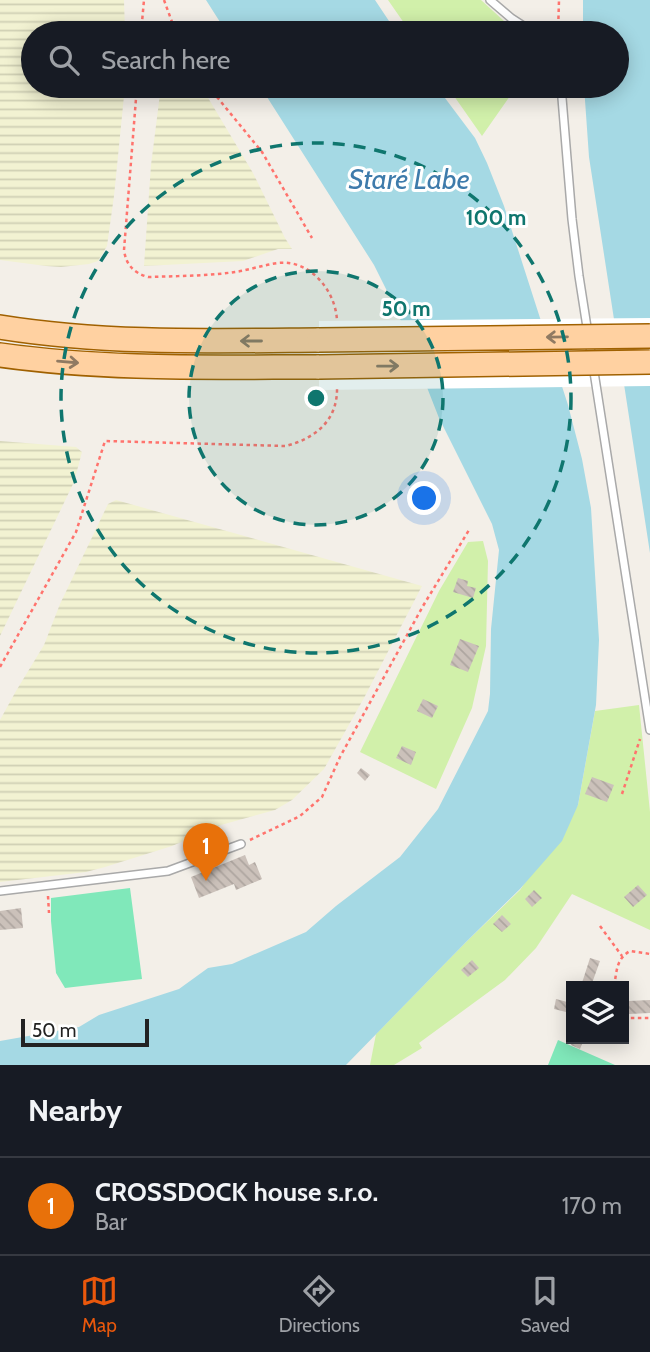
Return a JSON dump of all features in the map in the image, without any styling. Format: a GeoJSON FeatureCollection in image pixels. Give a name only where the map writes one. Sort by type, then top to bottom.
{"type":"FeatureCollection","features":[{"type":"Feature","properties":{"kind":"main road"},"geometry":{"type":"LineString","coordinates":[[0,327],[64,336],[122,340],[650,336]]}},
{"type":"Feature","properties":{"kind":"main road"},"geometry":{"type":"LineString","coordinates":[[0,355],[89,364],[170,368],[650,362]]}},
{"type":"Feature","properties":{"kind":"lane"},"geometry":{"type":"LineString","coordinates":[[491,0],[516,21]]}},
{"type":"Feature","properties":{"kind":"lane"},"geometry":{"type":"LineString","coordinates":[[562,98],[579,276],[649,727]]}},
{"type":"Feature","properties":{"kind":"lane"},"geometry":{"type":"LineString","coordinates":[[0,891],[168,871],[241,844]]}},
{"type":"Feature","properties":{"kind":"path"},"geometry":{"type":"LineString","coordinates":[[142,21],[144,0]]}},
{"type":"Feature","properties":{"kind":"path"},"geometry":{"type":"LineString","coordinates":[[164,0],[172,21]]}},
{"type":"Feature","properties":{"kind":"path"},"geometry":{"type":"LineString","coordinates":[[558,21],[559,0]]}},
{"type":"Feature","properties":{"kind":"path"},"geometry":{"type":"LineString","coordinates":[[124,250],[136,98]]}},
{"type":"Feature","properties":{"kind":"path"},"geometry":{"type":"LineString","coordinates":[[218,98],[262,152],[312,238]]}},
{"type":"Feature","properties":{"kind":"path"},"geometry":{"type":"LineString","coordinates":[[0,667],[76,532],[105,441]]}},
{"type":"Feature","properties":{"kind":"path"},"geometry":{"type":"LineString","coordinates":[[264,834],[300,816],[322,797],[365,711],[469,530]]}},
{"type":"Feature","properties":{"kind":"path"},"geometry":{"type":"LineString","coordinates":[[622,794],[638,744],[649,727]]}},
{"type":"Feature","properties":{"kind":"path"},"geometry":{"type":"LineString","coordinates":[[47,886],[49,913]]}},
{"type":"Feature","properties":{"kind":"path"},"geometry":{"type":"LineString","coordinates":[[600,926],[622,956]]}},
{"type":"Feature","properties":{"kind":"path"},"geometry":{"type":"LineString","coordinates":[[615,981],[618,962],[622,956],[630,951],[650,954]]}},
{"type":"Feature","properties":{"kind":"path"},"geometry":{"type":"LineString","coordinates":[[629,1018],[650,1018]]}},
{"type":"Feature","properties":{"kind":"green space"},"geometry":{"type":"Polygon","coordinates":[[[0,0],[124,0],[125,21],[21,21],[21,98],[124,98],[107,246],[98,261],[89,264],[61,267],[0,260],[0,0]]]}},
{"type":"Feature","properties":{"kind":"green space"},"geometry":{"type":"Polygon","coordinates":[[[388,0],[481,0],[504,21],[403,21],[388,0]]]}},
{"type":"Feature","properties":{"kind":"green space"},"geometry":{"type":"Polygon","coordinates":[[[159,98],[208,98],[253,173],[292,249],[278,249],[243,261],[144,266],[151,165],[159,98]]]}},
{"type":"Feature","properties":{"kind":"green space"},"geometry":{"type":"Polygon","coordinates":[[[455,98],[509,98],[482,136],[455,98]]]}},
{"type":"Feature","properties":{"kind":"green space"},"geometry":{"type":"Polygon","coordinates":[[[0,441],[76,447],[82,452],[74,482],[0,636],[0,441]]]}},
{"type":"Feature","properties":{"kind":"green space"},"geometry":{"type":"Polygon","coordinates":[[[116,500],[422,586],[324,769],[292,800],[275,810],[221,825],[172,846],[105,867],[86,872],[0,882],[0,720],[44,645],[60,604],[108,504],[116,500]]]}},
{"type":"Feature","properties":{"kind":"green space"},"geometry":{"type":"Polygon","coordinates":[[[483,541],[488,561],[486,646],[472,708],[436,789],[360,752],[439,591],[468,542],[483,541]]]}},
{"type":"Feature","properties":{"kind":"green space"},"geometry":{"type":"Polygon","coordinates":[[[639,705],[650,812],[650,930],[572,894],[536,948],[505,980],[419,1043],[422,1048],[394,1065],[370,1065],[376,1034],[520,890],[578,805],[595,711],[639,705]]]}},
{"type":"Feature","properties":{"kind":"green space"},"geometry":{"type":"Polygon","coordinates":[[[130,888],[142,979],[65,988],[56,973],[51,898],[130,888]]]}},
{"type":"Feature","properties":{"kind":"green space"},"geometry":{"type":"Polygon","coordinates":[[[558,1040],[615,1065],[548,1065],[558,1040]]]}},
{"type":"Feature","properties":{"kind":"water"},"geometry":{"type":"Polygon","coordinates":[[[206,0],[375,0],[389,21],[219,21],[206,0]]]}},
{"type":"Feature","properties":{"kind":"water"},"geometry":{"type":"Polygon","coordinates":[[[583,0],[650,0],[650,553],[589,157],[585,98],[629,98],[629,21],[583,21],[583,0]]]}},
{"type":"Feature","properties":{"kind":"water","name":"Staré Labe"},"geometry":{"type":"Polygon","coordinates":[[[268,98],[445,98],[475,138],[487,163],[504,206],[568,405],[591,508],[599,640],[596,705],[578,805],[562,841],[520,889],[346,1065],[0,1065],[0,1041],[79,1027],[99,1015],[179,989],[208,968],[232,964],[306,932],[400,857],[438,809],[488,711],[491,629],[499,550],[492,524],[439,418],[397,311],[374,265],[268,98]]]}},
{"type":"Feature","properties":{"kind":"pier"},"geometry":{"type":"Polygon","coordinates":[[[650,318],[650,386],[319,390],[319,321],[650,318]]]}},
{"type":"Feature","properties":{"kind":"building"},"geometry":{"type":"Polygon","coordinates":[[[458,578],[468,581],[467,586],[476,588],[473,598],[453,592],[458,578]]]}},
{"type":"Feature","properties":{"kind":"building"},"geometry":{"type":"Polygon","coordinates":[[[460,639],[479,646],[468,672],[450,665],[460,639]]]}},
{"type":"Feature","properties":{"kind":"building"},"geometry":{"type":"Polygon","coordinates":[[[423,699],[438,706],[432,718],[417,711],[423,699]]]}},
{"type":"Feature","properties":{"kind":"building"},"geometry":{"type":"Polygon","coordinates":[[[402,746],[416,752],[411,765],[396,758],[402,746]]]}},
{"type":"Feature","properties":{"kind":"building"},"geometry":{"type":"Polygon","coordinates":[[[361,768],[370,775],[365,781],[357,773],[361,768]]]}},
{"type":"Feature","properties":{"kind":"building"},"geometry":{"type":"Polygon","coordinates":[[[592,777],[614,785],[607,802],[585,794],[592,777]]]}},
{"type":"Feature","properties":{"kind":"building"},"geometry":{"type":"Polygon","coordinates":[[[245,855],[249,865],[255,862],[262,879],[236,890],[234,884],[199,898],[191,877],[245,855]]]}},
{"type":"Feature","properties":{"kind":"building"},"geometry":{"type":"Polygon","coordinates":[[[638,885],[647,895],[633,907],[624,897],[638,885]]]}},
{"type":"Feature","properties":{"kind":"building"},"geometry":{"type":"Polygon","coordinates":[[[534,890],[542,898],[532,907],[525,899],[534,890]]]}},
{"type":"Feature","properties":{"kind":"building"},"geometry":{"type":"Polygon","coordinates":[[[21,908],[23,928],[0,930],[0,911],[21,908]]]}},
{"type":"Feature","properties":{"kind":"building"},"geometry":{"type":"Polygon","coordinates":[[[502,915],[511,924],[502,932],[493,924],[502,915]]]}},
{"type":"Feature","properties":{"kind":"building"},"geometry":{"type":"Polygon","coordinates":[[[590,958],[600,961],[593,981],[583,981],[590,958]]]}},
{"type":"Feature","properties":{"kind":"building"},"geometry":{"type":"Polygon","coordinates":[[[472,960],[479,968],[468,977],[461,970],[472,960]]]}},
{"type":"Feature","properties":{"kind":"building"},"geometry":{"type":"Polygon","coordinates":[[[556,999],[566,1002],[566,1012],[554,1009],[556,999]]]}},
{"type":"Feature","properties":{"kind":"building"},"geometry":{"type":"Polygon","coordinates":[[[650,1000],[650,1013],[629,1014],[629,1001],[650,1000]]]}},
{"type":"Feature","properties":{"kind":"building"},"geometry":{"type":"Polygon","coordinates":[[[571,1044],[582,1044],[580,1049],[571,1044]]]}},
{"type":"Feature","properties":{"kind":"place","name":"CROSSDOCK house s.r.o."},"geometry":{"type":"Point","coordinates":[206,881]}}]}
